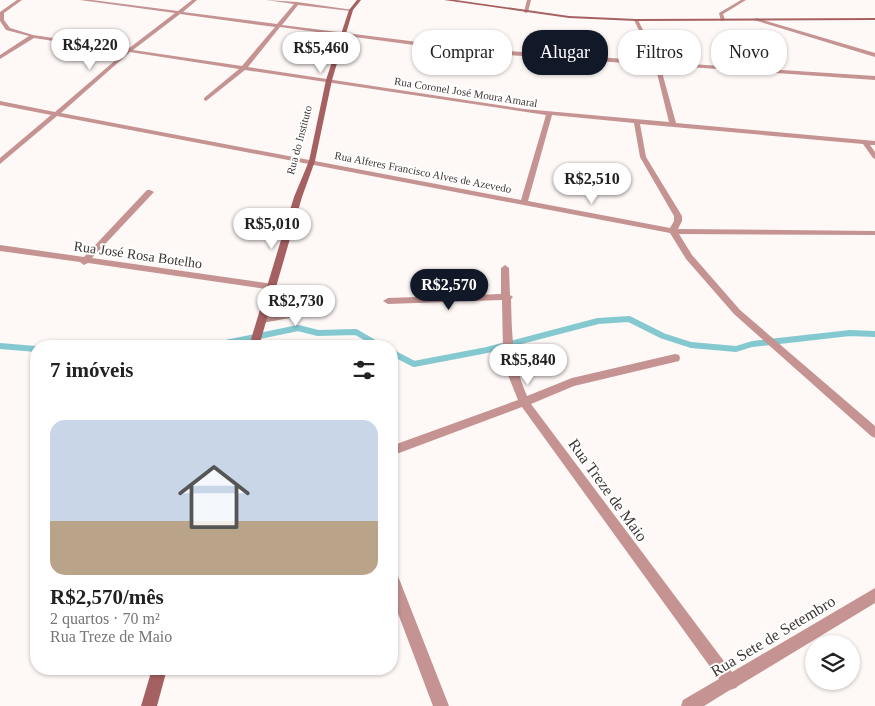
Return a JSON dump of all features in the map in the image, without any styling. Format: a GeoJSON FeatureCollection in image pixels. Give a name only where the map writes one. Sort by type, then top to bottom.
{"type":"FeatureCollection","features":[{"type":"Feature","properties":{"kind":"main road","name":"Rua do Instituto"},"geometry":{"type":"LineString","coordinates":[[256,340],[298,197],[312,161],[330,80],[344,33],[351,10],[359,0]]}},
{"type":"Feature","properties":{"kind":"main road"},"geometry":{"type":"LineString","coordinates":[[446,0],[568,17],[636,20],[875,20]]}},
{"type":"Feature","properties":{"kind":"main road"},"geometry":{"type":"LineString","coordinates":[[149,706],[157,675]]}},
{"type":"Feature","properties":{"kind":"street","name":"Rua Coronel José Moura Amaral"},"geometry":{"type":"LineString","coordinates":[[20,0],[2,13],[2,20],[8,30],[33,36],[549,114],[875,143]]}},
{"type":"Feature","properties":{"kind":"street"},"geometry":{"type":"LineString","coordinates":[[82,0],[466,50],[618,60]]}},
{"type":"Feature","properties":{"kind":"street"},"geometry":{"type":"LineString","coordinates":[[0,162],[131,50],[195,0]]}},
{"type":"Feature","properties":{"kind":"street"},"geometry":{"type":"LineString","coordinates":[[268,0],[351,10]]}},
{"type":"Feature","properties":{"kind":"street"},"geometry":{"type":"LineString","coordinates":[[526,12],[529,0]]}},
{"type":"Feature","properties":{"kind":"street"},"geometry":{"type":"LineString","coordinates":[[723,20],[722,14],[744,0]]}},
{"type":"Feature","properties":{"kind":"street"},"geometry":{"type":"LineString","coordinates":[[206,99],[244,68],[297,3]]}},
{"type":"Feature","properties":{"kind":"street"},"geometry":{"type":"LineString","coordinates":[[636,20],[641,30]]}},
{"type":"Feature","properties":{"kind":"street"},"geometry":{"type":"LineString","coordinates":[[756,20],[875,55]]}},
{"type":"Feature","properties":{"kind":"street"},"geometry":{"type":"LineString","coordinates":[[0,56],[33,36]]}},
{"type":"Feature","properties":{"kind":"street"},"geometry":{"type":"LineString","coordinates":[[701,65],[875,78]]}},
{"type":"Feature","properties":{"kind":"street"},"geometry":{"type":"LineString","coordinates":[[660,75],[673,125]]}},
{"type":"Feature","properties":{"kind":"street","name":"Rua Alferes Francisco Alves de Azevedo"},"geometry":{"type":"LineString","coordinates":[[0,103],[673,231],[875,233]]}},
{"type":"Feature","properties":{"kind":"street"},"geometry":{"type":"LineString","coordinates":[[524,204],[549,114]]}},
{"type":"Feature","properties":{"kind":"street"},"geometry":{"type":"LineString","coordinates":[[637,122],[643,157],[678,216],[678,221],[673,231],[689,257],[737,312],[875,432]]}},
{"type":"Feature","properties":{"kind":"street"},"geometry":{"type":"LineString","coordinates":[[866,143],[875,157]]}},
{"type":"Feature","properties":{"kind":"street"},"geometry":{"type":"LineString","coordinates":[[84,262],[150,192]]}},
{"type":"Feature","properties":{"kind":"street","name":"Rua José Rosa Botelho"},"geometry":{"type":"LineString","coordinates":[[0,248],[84,262],[273,287]]}},
{"type":"Feature","properties":{"kind":"street","name":"Rua Treze de Maio"},"geometry":{"type":"LineString","coordinates":[[505,268],[508,297],[508,351],[513,375],[524,402],[730,682]]}},
{"type":"Feature","properties":{"kind":"street"},"geometry":{"type":"LineString","coordinates":[[388,301],[508,297]]}},
{"type":"Feature","properties":{"kind":"street"},"geometry":{"type":"LineString","coordinates":[[262,320],[325,309]]}},
{"type":"Feature","properties":{"kind":"street"},"geometry":{"type":"LineString","coordinates":[[398,449],[572,382],[675,358]]}},
{"type":"Feature","properties":{"kind":"street"},"geometry":{"type":"LineString","coordinates":[[398,594],[442,706]]}},
{"type":"Feature","properties":{"kind":"street","name":"Rua Sete de Setembro"},"geometry":{"type":"LineString","coordinates":[[689,706],[875,595]]}},
{"type":"Feature","properties":{"kind":"waterway"},"geometry":{"type":"LineString","coordinates":[[398,356],[414,364],[487,350],[598,321],[629,319],[663,336],[691,345],[736,349],[752,344],[850,333],[875,334]]}},
{"type":"Feature","properties":{"kind":"waterway"},"geometry":{"type":"LineString","coordinates":[[240,340],[298,328],[318,333],[356,332],[370,340]]}},
{"type":"Feature","properties":{"kind":"waterway"},"geometry":{"type":"LineString","coordinates":[[0,346],[30,348]]}}]}
